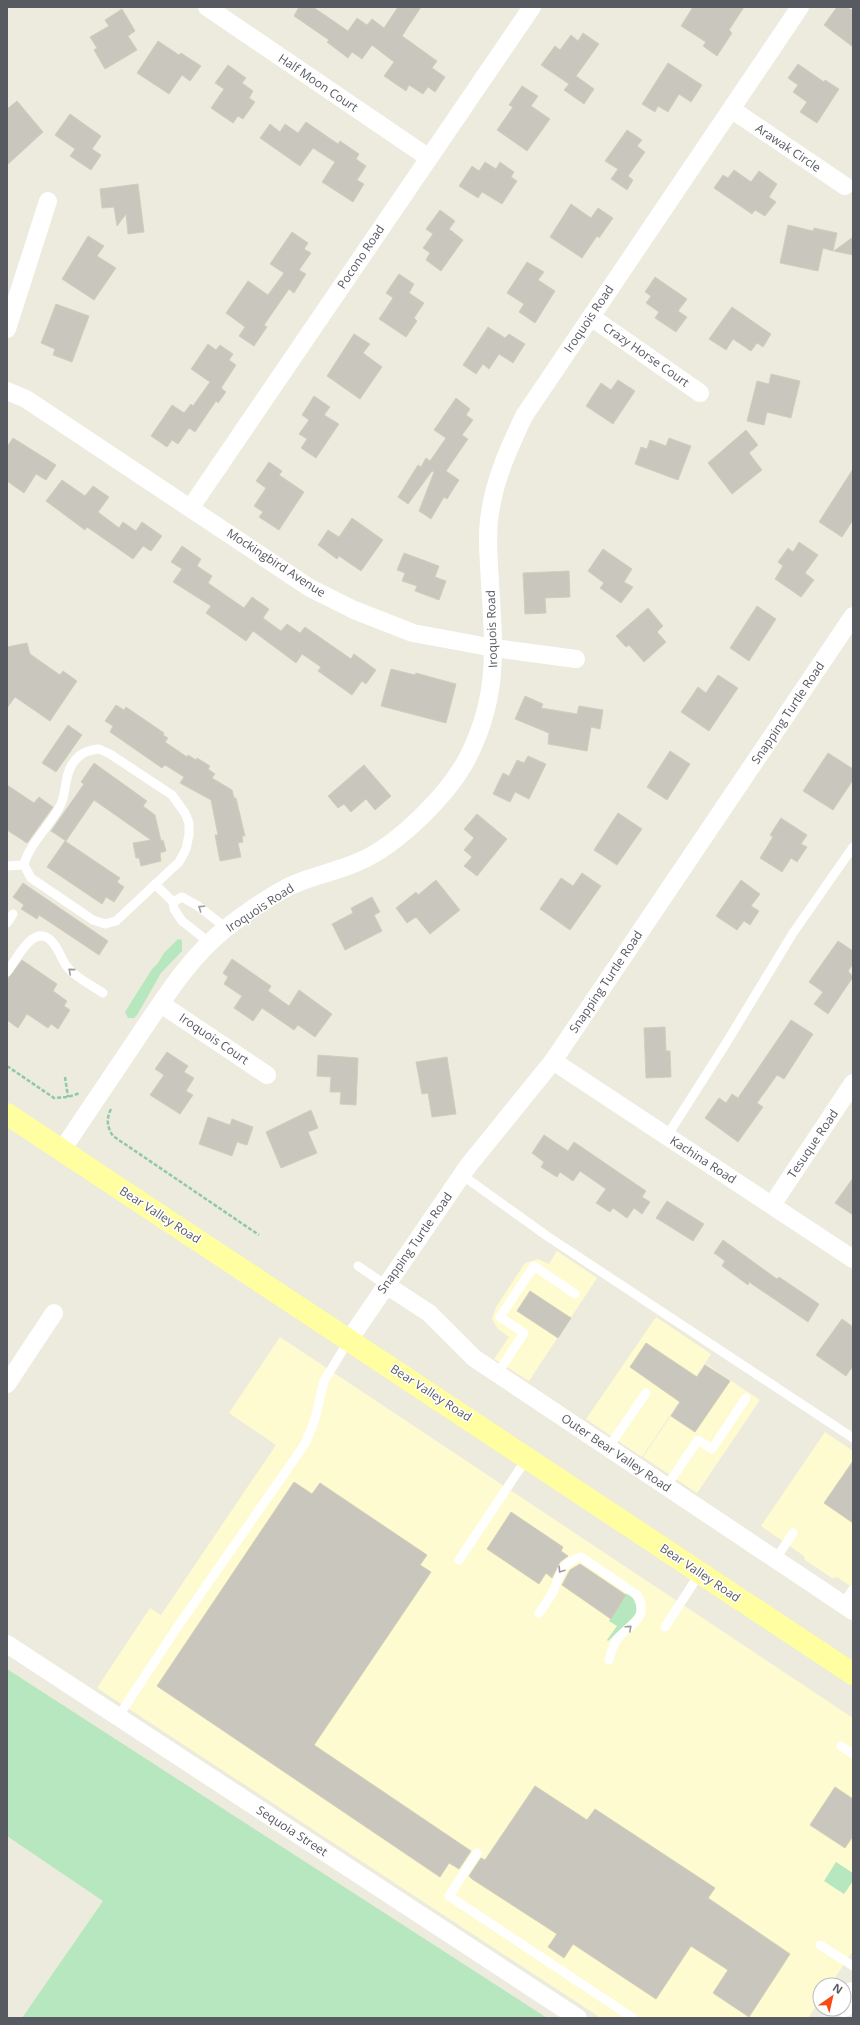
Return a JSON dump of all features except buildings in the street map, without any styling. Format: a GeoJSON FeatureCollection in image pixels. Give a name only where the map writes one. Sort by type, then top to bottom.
{"type":"FeatureCollection","features":[{"type":"Feature","properties":{"kind":"main road","name":"Bear Valley Road"},"geometry":{"type":"LineString","coordinates":[[7,1114],[853,1674]]}},
{"type":"Feature","properties":{"kind":"street","name":"Half Moon Court"},"geometry":{"type":"LineString","coordinates":[[207,7],[429,158]]}},
{"type":"Feature","properties":{"kind":"street","name":"Pocono Road"},"geometry":{"type":"LineString","coordinates":[[191,507],[532,7]]}},
{"type":"Feature","properties":{"kind":"street","name":"Iroquois Road"},"geometry":{"type":"LineString","coordinates":[[62,1150],[161,1004],[194,960],[210,943],[226,928],[289,886],[360,862],[400,836],[438,801],[468,758],[485,714],[493,680],[494,648],[489,556],[490,513],[502,463],[524,416],[800,7]]}},
{"type":"Feature","properties":{"kind":"street","name":"Arawak Circle"},"geometry":{"type":"LineString","coordinates":[[731,109],[845,186]]}},
{"type":"Feature","properties":{"kind":"street"},"geometry":{"type":"LineString","coordinates":[[7,328],[48,201]]}},
{"type":"Feature","properties":{"kind":"street","name":"Crazy Horse Court"},"geometry":{"type":"LineString","coordinates":[[591,317],[700,393]]}},
{"type":"Feature","properties":{"kind":"street","name":"Mockingbird Avenue"},"geometry":{"type":"LineString","coordinates":[[7,391],[26,399],[191,507],[310,588],[354,610],[413,633],[494,648],[576,659]]}},
{"type":"Feature","properties":{"kind":"street","name":"Snapping Turtle Road"},"geometry":{"type":"LineString","coordinates":[[349,1340],[462,1175],[553,1061],[853,616]]}},
{"type":"Feature","properties":{"kind":"street","name":"Iroquois Court"},"geometry":{"type":"LineString","coordinates":[[161,1004],[267,1075]]}},
{"type":"Feature","properties":{"kind":"street","name":"Kachina Road"},"geometry":{"type":"LineString","coordinates":[[553,1061],[853,1260]]}},
{"type":"Feature","properties":{"kind":"street","name":"Tesuque Road"},"geometry":{"type":"LineString","coordinates":[[772,1205],[853,1083]]}},
{"type":"Feature","properties":{"kind":"street","name":"Outer Bear Valley Road"},"geometry":{"type":"LineString","coordinates":[[386,1285],[429,1313],[474,1358],[848,1608]]}},
{"type":"Feature","properties":{"kind":"street"},"geometry":{"type":"LineString","coordinates":[[7,1384],[54,1313]]}},
{"type":"Feature","properties":{"kind":"street","name":"Sequoia Street"},"geometry":{"type":"LineString","coordinates":[[7,1644],[578,2018]]}},
{"type":"Feature","properties":{"kind":"lane"},"geometry":{"type":"LineString","coordinates":[[99,749],[110,754],[172,795],[185,813],[189,823],[189,835],[186,849],[179,862],[116,920],[105,924],[93,920],[31,878],[24,866],[29,853],[62,803],[68,774],[72,764],[80,755],[88,750],[99,749]]}},
{"type":"Feature","properties":{"kind":"lane"},"geometry":{"type":"LineString","coordinates":[[667,1136],[725,1045],[793,933],[853,847]]}},
{"type":"Feature","properties":{"kind":"lane"},"geometry":{"type":"LineString","coordinates":[[7,866],[24,866]]}},
{"type":"Feature","properties":{"kind":"lane"},"geometry":{"type":"LineString","coordinates":[[155,884],[173,902],[174,909],[182,921],[210,943]]}},
{"type":"Feature","properties":{"kind":"lane"},"geometry":{"type":"LineString","coordinates":[[173,902],[182,897],[198,906],[226,928]]}},
{"type":"Feature","properties":{"kind":"lane"},"geometry":{"type":"LineString","coordinates":[[7,922],[13,914]]}},
{"type":"Feature","properties":{"kind":"lane"},"geometry":{"type":"LineString","coordinates":[[7,972],[29,941],[41,936],[47,937],[55,945],[69,970],[103,993]]}},
{"type":"Feature","properties":{"kind":"lane"},"geometry":{"type":"LineString","coordinates":[[462,1175],[547,1236],[853,1438]]}},
{"type":"Feature","properties":{"kind":"lane"},"geometry":{"type":"LineString","coordinates":[[358,1266],[386,1285]]}},
{"type":"Feature","properties":{"kind":"lane"},"geometry":{"type":"LineString","coordinates":[[497,1374],[524,1333],[500,1317],[534,1266],[575,1294]]}},
{"type":"Feature","properties":{"kind":"lane"},"geometry":{"type":"LineString","coordinates":[[118,1717],[176,1628],[306,1442],[315,1420],[324,1381],[349,1340]]}},
{"type":"Feature","properties":{"kind":"lane"},"geometry":{"type":"LineString","coordinates":[[608,1448],[646,1393]]}},
{"type":"Feature","properties":{"kind":"lane"},"geometry":{"type":"LineString","coordinates":[[666,1487],[698,1440],[712,1449],[746,1398]]}},
{"type":"Feature","properties":{"kind":"lane"},"geometry":{"type":"LineString","coordinates":[[459,1560],[527,1457]]}},
{"type":"Feature","properties":{"kind":"lane"},"geometry":{"type":"LineString","coordinates":[[775,1560],[793,1533]]}},
{"type":"Feature","properties":{"kind":"lane"},"geometry":{"type":"LineString","coordinates":[[539,1613],[552,1593],[558,1575],[563,1568],[571,1560],[581,1557],[636,1595],[640,1603],[641,1609],[638,1619],[617,1640],[609,1660]]}},
{"type":"Feature","properties":{"kind":"lane"},"geometry":{"type":"LineString","coordinates":[[665,1627],[700,1573]]}},
{"type":"Feature","properties":{"kind":"lane"},"geometry":{"type":"LineString","coordinates":[[848,1608],[853,1589]]}},
{"type":"Feature","properties":{"kind":"lane"},"geometry":{"type":"LineString","coordinates":[[841,1746],[853,1754]]}},
{"type":"Feature","properties":{"kind":"lane"},"geometry":{"type":"LineString","coordinates":[[477,1853],[449,1896],[633,2018]]}},
{"type":"Feature","properties":{"kind":"lane"},"geometry":{"type":"LineString","coordinates":[[820,1944],[853,1966]]}},
{"type":"Feature","properties":{"kind":"path"},"geometry":{"type":"LineString","coordinates":[[7,1066],[54,1098],[68,1097],[83,1092]]}},
{"type":"Feature","properties":{"kind":"path"},"geometry":{"type":"LineString","coordinates":[[65,1077],[68,1097]]}},
{"type":"Feature","properties":{"kind":"path"},"geometry":{"type":"LineString","coordinates":[[113,1105],[109,1111],[108,1129],[113,1136],[259,1235]]}},
{"type":"Feature","properties":{"kind":"shaded area"},"geometry":{"type":"Polygon","coordinates":[[[557,1251],[597,1278],[529,1381],[494,1359],[509,1337],[498,1329],[492,1319],[496,1307],[525,1263],[538,1259],[549,1264],[557,1251]]]}},
{"type":"Feature","properties":{"kind":"shaded area"},"geometry":{"type":"Polygon","coordinates":[[[656,1317],[711,1354],[642,1457],[586,1419],[656,1317]]]}},
{"type":"Feature","properties":{"kind":"shaded area"},"geometry":{"type":"Polygon","coordinates":[[[280,1337],[853,1718],[853,1951],[835,1977],[812,1977],[812,2012],[808,2018],[601,2018],[97,1688],[150,1608],[161,1615],[276,1445],[229,1413],[280,1337]]]}},
{"type":"Feature","properties":{"kind":"shaded area"},"geometry":{"type":"Polygon","coordinates":[[[706,1364],[760,1400],[697,1493],[643,1457],[706,1364]]]}},
{"type":"Feature","properties":{"kind":"shaded area"},"geometry":{"type":"Polygon","coordinates":[[[825,1432],[853,1451],[853,1588],[837,1577],[832,1578],[805,1560],[804,1556],[761,1526],[825,1432]]]}},
{"type":"Feature","properties":{"kind":"green space"},"geometry":{"type":"Polygon","coordinates":[[[178,939],[182,940],[182,951],[161,973],[137,1015],[134,1018],[128,1018],[125,1012],[152,969],[164,953],[178,939]]]}},
{"type":"Feature","properties":{"kind":"green space"},"geometry":{"type":"Polygon","coordinates":[[[627,1593],[635,1602],[637,1608],[636,1615],[608,1641],[607,1640],[617,1626],[609,1621],[627,1593]]]}},
{"type":"Feature","properties":{"kind":"green space"},"geometry":{"type":"Polygon","coordinates":[[[7,1669],[547,2018],[22,2018],[103,1901],[7,1836],[7,1669]]]}},
{"type":"Feature","properties":{"kind":"green space"},"geometry":{"type":"Polygon","coordinates":[[[836,1862],[853,1873],[853,1881],[844,1894],[824,1881],[836,1862]]]}}]}
